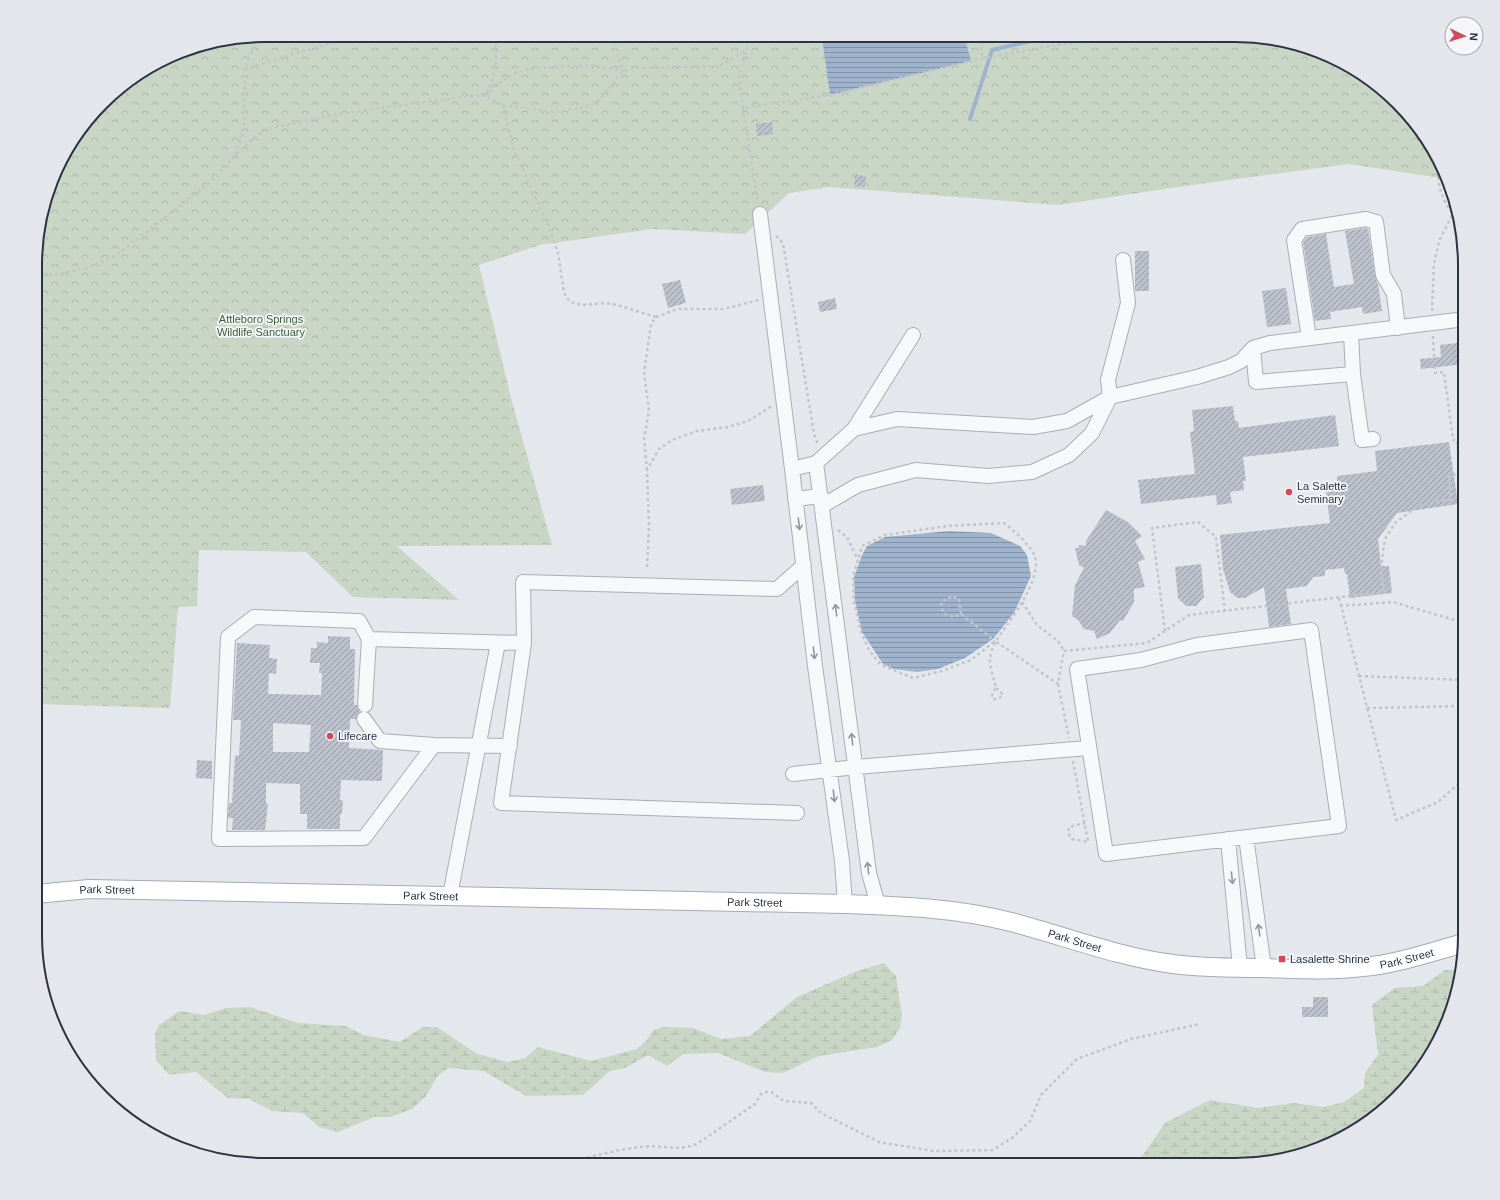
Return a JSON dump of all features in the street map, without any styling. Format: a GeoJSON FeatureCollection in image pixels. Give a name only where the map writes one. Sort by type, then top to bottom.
{"type":"FeatureCollection","features":[{"type":"Feature","properties":{"kind":"main road","name":"Park Street"},"geometry":{"type":"LineString","coordinates":[[42,893],[89,889],[878,905],[963,912],[1011,922],[1130,956],[1174,964],[1240,968],[1327,970],[1364,967],[1400,960],[1458,945]]}},
{"type":"Feature","properties":{"kind":"lane"},"geometry":{"type":"LineString","coordinates":[[760,214],[804,565],[815,666],[831,770],[842,861],[845,904]]}},
{"type":"Feature","properties":{"kind":"lane"},"geometry":{"type":"LineString","coordinates":[[1309,338],[1294,240],[1302,229],[1366,219],[1376,222],[1383,275],[1394,294],[1398,328]]}},
{"type":"Feature","properties":{"kind":"lane"},"geometry":{"type":"LineString","coordinates":[[795,499],[822,501],[858,485],[916,470],[988,476],[1032,472],[1069,454],[1092,432],[1110,397],[1108,380],[1128,303],[1123,260]]}},
{"type":"Feature","properties":{"kind":"lane"},"geometry":{"type":"LineString","coordinates":[[854,429],[897,419],[1033,427],[1067,421],[1110,397],[1197,377],[1229,367],[1241,361],[1253,348],[1270,343],[1458,320]]}},
{"type":"Feature","properties":{"kind":"lane"},"geometry":{"type":"LineString","coordinates":[[1351,334],[1353,374],[1362,440],[1373,439]]}},
{"type":"Feature","properties":{"kind":"lane"},"geometry":{"type":"LineString","coordinates":[[792,469],[816,463],[854,429],[913,335]]}},
{"type":"Feature","properties":{"kind":"lane"},"geometry":{"type":"LineString","coordinates":[[1253,348],[1256,382],[1353,374]]}},
{"type":"Feature","properties":{"kind":"lane"},"geometry":{"type":"LineString","coordinates":[[816,463],[869,873],[878,905]]}},
{"type":"Feature","properties":{"kind":"lane"},"geometry":{"type":"LineString","coordinates":[[797,813],[501,803],[524,643],[523,582],[777,589],[804,565]]}},
{"type":"Feature","properties":{"kind":"lane"},"geometry":{"type":"LineString","coordinates":[[365,705],[369,639],[359,621],[254,617],[228,637],[219,839],[364,838],[434,745]]}},
{"type":"Feature","properties":{"kind":"lane"},"geometry":{"type":"LineString","coordinates":[[1311,630],[1339,826],[1246,837],[1106,854],[1088,748],[1077,669],[1141,660],[1197,645],[1311,630]]}},
{"type":"Feature","properties":{"kind":"lane"},"geometry":{"type":"LineString","coordinates":[[369,639],[524,643]]}},
{"type":"Feature","properties":{"kind":"lane"},"geometry":{"type":"LineString","coordinates":[[450,896],[498,643]]}},
{"type":"Feature","properties":{"kind":"lane"},"geometry":{"type":"LineString","coordinates":[[364,720],[380,741],[434,745],[510,746]]}},
{"type":"Feature","properties":{"kind":"lane"},"geometry":{"type":"LineString","coordinates":[[793,774],[856,767],[1088,748]]}},
{"type":"Feature","properties":{"kind":"lane"},"geometry":{"type":"LineString","coordinates":[[1246,837],[1264,968]]}},
{"type":"Feature","properties":{"kind":"lane"},"geometry":{"type":"LineString","coordinates":[[1228,839],[1240,968]]}},
{"type":"Feature","properties":{"kind":"path"},"geometry":{"type":"LineString","coordinates":[[235,156],[244,129],[245,69],[255,42]]}},
{"type":"Feature","properties":{"kind":"path"},"geometry":{"type":"LineString","coordinates":[[245,69],[333,42]]}},
{"type":"Feature","properties":{"kind":"path"},"geometry":{"type":"LineString","coordinates":[[486,96],[496,68],[496,42]]}},
{"type":"Feature","properties":{"kind":"path"},"geometry":{"type":"LineString","coordinates":[[614,42],[623,71]]}},
{"type":"Feature","properties":{"kind":"path"},"geometry":{"type":"LineString","coordinates":[[749,42],[739,76],[760,214]]}},
{"type":"Feature","properties":{"kind":"path"},"geometry":{"type":"LineString","coordinates":[[981,42],[982,59]]}},
{"type":"Feature","properties":{"kind":"path"},"geometry":{"type":"LineString","coordinates":[[743,108],[830,95],[982,59],[1056,45],[1084,42]]}},
{"type":"Feature","properties":{"kind":"path"},"geometry":{"type":"LineString","coordinates":[[486,96],[495,86],[515,73],[530,69],[589,64],[623,71],[637,68],[719,66],[747,50]]}},
{"type":"Feature","properties":{"kind":"path"},"geometry":{"type":"LineString","coordinates":[[42,275],[54,275],[87,268],[115,256],[208,184],[254,137],[267,129],[338,114],[470,96],[486,96],[503,105],[553,112],[582,108],[599,100],[623,71]]}},
{"type":"Feature","properties":{"kind":"path"},"geometry":{"type":"LineString","coordinates":[[503,105],[513,148],[558,252],[564,293],[570,302],[582,305],[606,303],[656,317]]}},
{"type":"Feature","properties":{"kind":"path"},"geometry":{"type":"LineString","coordinates":[[1437,171],[1440,191],[1450,209]]}},
{"type":"Feature","properties":{"kind":"path"},"geometry":{"type":"LineString","coordinates":[[1452,215],[1439,241],[1434,264],[1432,323],[1436,373],[1444,372],[1453,440],[1457,440],[1458,448]]}},
{"type":"Feature","properties":{"kind":"path"},"geometry":{"type":"LineString","coordinates":[[774,233],[783,243],[814,434],[818,444],[816,463]]}},
{"type":"Feature","properties":{"kind":"path"},"geometry":{"type":"LineString","coordinates":[[647,567],[649,526],[644,438],[649,412],[644,373],[650,324],[656,317],[677,308],[723,309],[770,297]]}},
{"type":"Feature","properties":{"kind":"path"},"geometry":{"type":"LineString","coordinates":[[647,470],[660,449],[672,440],[697,431],[728,427],[748,421],[783,400]]}},
{"type":"Feature","properties":{"kind":"path"},"geometry":{"type":"LineString","coordinates":[[1064,651],[1147,643],[1189,615],[1384,592],[1381,571],[1386,536],[1396,522],[1420,505],[1451,499],[1449,476],[1458,473]]}},
{"type":"Feature","properties":{"kind":"path"},"geometry":{"type":"LineString","coordinates":[[1165,631],[1152,528],[1198,522],[1216,536],[1225,611]]}},
{"type":"Feature","properties":{"kind":"path"},"geometry":{"type":"LineString","coordinates":[[1004,523],[1034,552],[1036,564],[1035,577],[1022,601],[1016,613],[995,641],[971,660],[942,671],[913,678],[881,666],[869,650],[861,632],[854,595],[853,576],[862,546],[885,535],[948,526],[1004,523]]}},
{"type":"Feature","properties":{"kind":"path"},"geometry":{"type":"LineString","coordinates":[[833,526],[847,537],[857,559]]}},
{"type":"Feature","properties":{"kind":"path"},"geometry":{"type":"LineString","coordinates":[[961,614],[954,617],[943,613],[942,602],[952,596],[959,599],[961,614],[995,641],[1058,684]]}},
{"type":"Feature","properties":{"kind":"path"},"geometry":{"type":"LineString","coordinates":[[1338,598],[1396,820],[1438,802],[1458,784]]}},
{"type":"Feature","properties":{"kind":"path"},"geometry":{"type":"LineString","coordinates":[[1022,601],[1037,625],[1058,641],[1064,651],[1058,684],[1085,823],[1088,842],[1072,839],[1068,833],[1069,827],[1085,823]]}},
{"type":"Feature","properties":{"kind":"path"},"geometry":{"type":"LineString","coordinates":[[1340,606],[1393,602],[1458,621]]}},
{"type":"Feature","properties":{"kind":"path"},"geometry":{"type":"LineString","coordinates":[[995,641],[990,661],[996,688],[1003,696],[998,699],[993,699],[992,693],[996,688]]}},
{"type":"Feature","properties":{"kind":"path"},"geometry":{"type":"LineString","coordinates":[[1359,676],[1458,680]]}},
{"type":"Feature","properties":{"kind":"path"},"geometry":{"type":"LineString","coordinates":[[1367,708],[1458,706]]}},
{"type":"Feature","properties":{"kind":"path"},"geometry":{"type":"LineString","coordinates":[[589,1158],[638,1147],[656,1145],[678,1150],[688,1148],[697,1144],[755,1104],[761,1094],[766,1092],[771,1092],[784,1101],[811,1103],[821,1113],[879,1142],[933,1151],[950,1149],[967,1151],[993,1150],[1012,1138],[1030,1121],[1041,1095],[1077,1059],[1131,1039],[1200,1024]]}},
{"type":"Feature","properties":{"kind":"green space","name":"Attleboro Springs Wildlife Sanctuary"},"geometry":{"type":"Polygon","coordinates":[[[251,42],[1249,42],[1278,46],[1307,54],[1334,65],[1371,88],[1393,107],[1412,129],[1435,166],[1440,178],[1349,164],[1058,205],[829,187],[789,193],[745,234],[652,229],[540,245],[479,265],[511,398],[552,545],[397,546],[459,600],[353,597],[306,552],[199,550],[197,606],[178,607],[170,708],[42,704],[42,251],[46,222],[54,193],[65,166],[88,129],[107,107],[129,88],[166,65],[180,59],[222,46],[251,42]]]}},
{"type":"Feature","properties":{"kind":"green space"},"geometry":{"type":"Polygon","coordinates":[[[884,963],[896,976],[902,1016],[900,1028],[892,1040],[877,1047],[819,1056],[783,1073],[765,1072],[718,1053],[683,1054],[667,1066],[648,1055],[625,1068],[610,1071],[583,1095],[526,1096],[484,1071],[448,1068],[438,1076],[426,1096],[412,1109],[390,1117],[374,1117],[338,1132],[319,1127],[303,1113],[272,1111],[249,1099],[228,1098],[196,1072],[169,1075],[156,1060],[155,1034],[159,1025],[179,1011],[204,1015],[226,1008],[250,1007],[298,1023],[345,1026],[364,1035],[400,1042],[423,1027],[437,1027],[477,1054],[508,1062],[525,1058],[538,1047],[591,1061],[637,1049],[645,1042],[654,1030],[663,1027],[693,1028],[721,1039],[750,1036],[797,997],[857,971],[884,963]]]}},
{"type":"Feature","properties":{"kind":"green space"},"geometry":{"type":"Polygon","coordinates":[[[1445,970],[1455,970],[1450,993],[1441,1020],[1435,1034],[1412,1071],[1382,1103],[1346,1128],[1334,1135],[1307,1146],[1278,1154],[1249,1158],[1141,1158],[1165,1123],[1210,1100],[1258,1108],[1294,1103],[1324,1107],[1344,1102],[1364,1088],[1365,1073],[1378,1055],[1372,1005],[1395,988],[1423,986],[1445,970]]]}},
{"type":"Feature","properties":{"kind":"water"},"geometry":{"type":"Polygon","coordinates":[[[823,42],[966,42],[971,61],[830,95],[823,42]]]}},
{"type":"Feature","properties":{"kind":"water"},"geometry":{"type":"Polygon","coordinates":[[[949,531],[991,533],[1020,546],[1027,555],[1031,576],[1014,613],[993,639],[965,658],[938,669],[917,672],[894,669],[883,664],[862,632],[855,601],[854,577],[862,555],[867,546],[885,537],[949,531]]]}},
{"type":"Feature","properties":{"kind":"building"},"geometry":{"type":"Polygon","coordinates":[[[772,122],[773,134],[757,136],[756,124],[772,122]]]}},
{"type":"Feature","properties":{"kind":"building"},"geometry":{"type":"Polygon","coordinates":[[[855,175],[866,176],[865,187],[854,186],[855,175]]]}},
{"type":"Feature","properties":{"kind":"building"},"geometry":{"type":"Polygon","coordinates":[[[1365,228],[1368,229],[1382,311],[1363,314],[1362,307],[1330,312],[1331,319],[1315,321],[1303,242],[1307,237],[1326,234],[1334,287],[1354,284],[1345,231],[1365,228]]]}},
{"type":"Feature","properties":{"kind":"building"},"geometry":{"type":"Polygon","coordinates":[[[1135,251],[1149,251],[1149,291],[1135,291],[1135,251]]]}},
{"type":"Feature","properties":{"kind":"building"},"geometry":{"type":"Polygon","coordinates":[[[680,280],[686,303],[668,308],[662,284],[680,280]]]}},
{"type":"Feature","properties":{"kind":"building"},"geometry":{"type":"Polygon","coordinates":[[[1286,288],[1291,324],[1267,327],[1262,291],[1286,288]]]}},
{"type":"Feature","properties":{"kind":"building"},"geometry":{"type":"Polygon","coordinates":[[[835,298],[837,309],[820,312],[818,302],[835,298]]]}},
{"type":"Feature","properties":{"kind":"building"},"geometry":{"type":"Polygon","coordinates":[[[1458,343],[1458,365],[1421,369],[1420,359],[1441,357],[1440,345],[1458,343]]]}},
{"type":"Feature","properties":{"kind":"building"},"geometry":{"type":"Polygon","coordinates":[[[1233,406],[1235,421],[1238,421],[1239,428],[1335,415],[1339,446],[1243,457],[1246,481],[1243,481],[1244,490],[1230,492],[1232,503],[1217,505],[1216,495],[1141,504],[1138,480],[1195,474],[1190,432],[1194,431],[1192,410],[1233,406]]]}},
{"type":"Feature","properties":{"kind":"building"},"geometry":{"type":"Polygon","coordinates":[[[1449,442],[1458,504],[1397,513],[1378,539],[1381,566],[1389,566],[1392,593],[1350,598],[1347,574],[1345,574],[1344,568],[1325,570],[1325,576],[1313,577],[1307,586],[1286,589],[1291,624],[1269,627],[1264,587],[1245,598],[1238,598],[1230,592],[1223,569],[1220,535],[1330,523],[1325,484],[1337,482],[1337,476],[1377,471],[1375,451],[1449,442]]]}},
{"type":"Feature","properties":{"kind":"building"},"geometry":{"type":"Polygon","coordinates":[[[763,485],[765,501],[732,505],[730,489],[763,485]]]}},
{"type":"Feature","properties":{"kind":"building"},"geometry":{"type":"Polygon","coordinates":[[[1106,510],[1128,522],[1142,536],[1135,541],[1145,559],[1138,562],[1145,587],[1134,589],[1134,602],[1123,621],[1120,620],[1110,633],[1097,639],[1094,631],[1084,629],[1078,620],[1072,616],[1075,585],[1084,568],[1079,565],[1075,548],[1079,548],[1079,545],[1086,546],[1086,541],[1106,510]]]}},
{"type":"Feature","properties":{"kind":"building"},"geometry":{"type":"Polygon","coordinates":[[[1201,564],[1204,597],[1196,606],[1186,606],[1178,598],[1175,567],[1201,564]]]}},
{"type":"Feature","properties":{"kind":"building","name":"Lifecare"},"geometry":{"type":"Polygon","coordinates":[[[328,636],[350,637],[350,649],[355,649],[354,705],[357,705],[360,712],[356,719],[350,719],[349,748],[383,750],[382,781],[341,780],[340,800],[343,800],[342,814],[340,814],[340,829],[307,829],[307,814],[300,814],[300,784],[266,783],[266,804],[268,804],[265,830],[232,830],[233,818],[228,818],[229,803],[232,803],[235,755],[239,756],[241,720],[233,720],[237,643],[270,645],[269,658],[277,659],[276,674],[269,673],[268,694],[321,695],[322,673],[319,673],[320,663],[310,663],[311,648],[317,648],[317,642],[328,643],[328,636]],[[273,723],[273,752],[309,752],[311,725],[273,723]]]}},
{"type":"Feature","properties":{"kind":"building"},"geometry":{"type":"Polygon","coordinates":[[[197,760],[212,761],[212,779],[196,778],[197,760]]]}},
{"type":"Feature","properties":{"kind":"building"},"geometry":{"type":"Polygon","coordinates":[[[1313,997],[1328,997],[1328,1017],[1302,1017],[1302,1007],[1313,1007],[1313,997]]]}},
{"type":"Feature","properties":{"kind":"waterway"},"geometry":{"type":"LineString","coordinates":[[970,119],[992,50],[1026,42]]}},
{"type":"Feature","properties":{"kind":"place","name":"La Salette Seminary"},"geometry":{"type":"Point","coordinates":[1289,492]}},
{"type":"Feature","properties":{"kind":"place","name":"Lifecare"},"geometry":{"type":"Point","coordinates":[330,736]}},
{"type":"Feature","properties":{"kind":"place","name":"Lasalette Shrine"},"geometry":{"type":"Point","coordinates":[1282,959]}}]}
